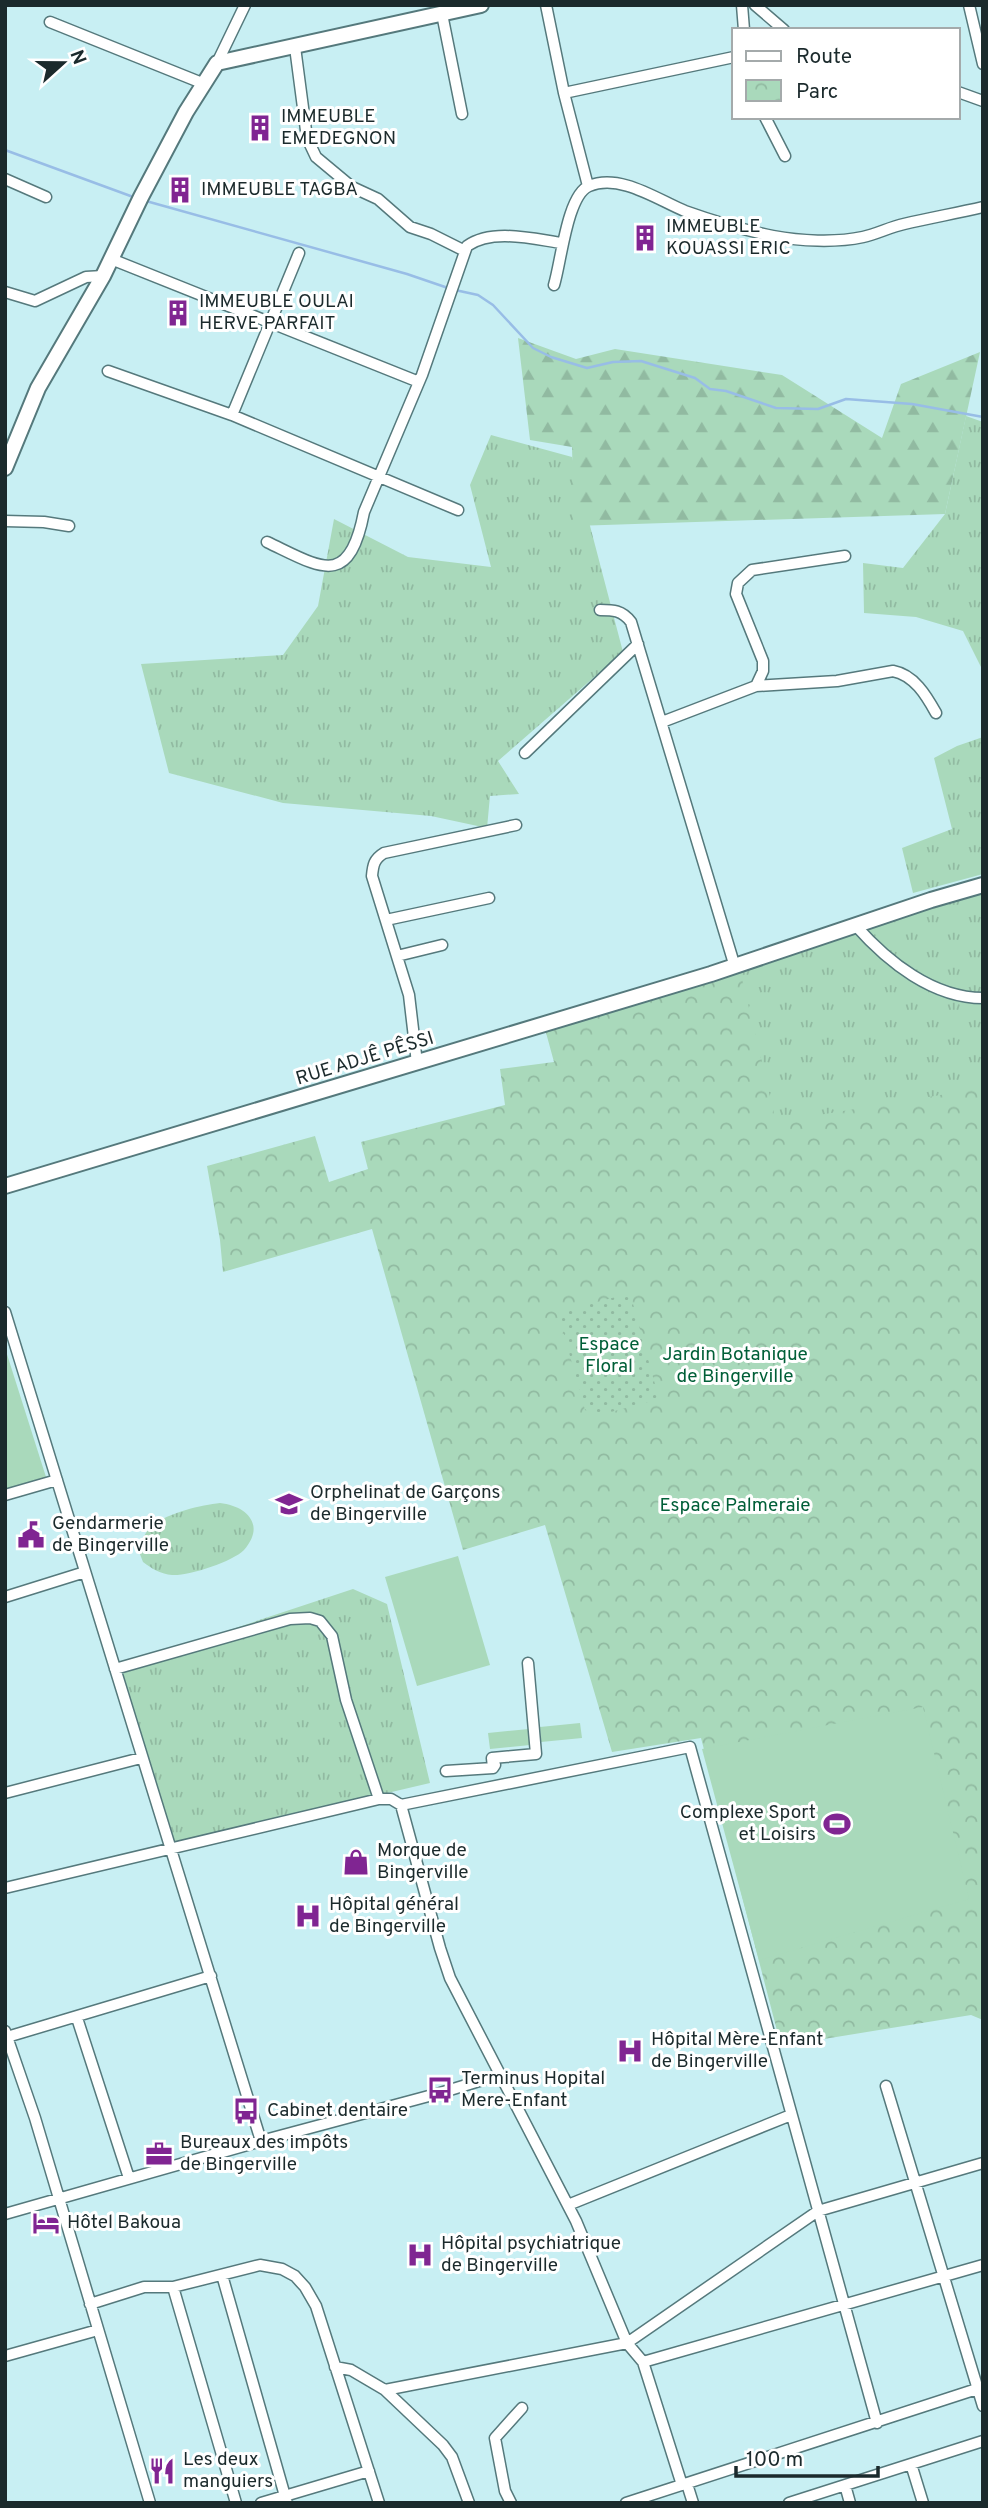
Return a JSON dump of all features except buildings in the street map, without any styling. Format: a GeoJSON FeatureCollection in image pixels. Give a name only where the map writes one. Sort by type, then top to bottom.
{"type":"FeatureCollection","features":[{"type":"Feature","properties":{"kind":"street"},"geometry":{"type":"LineString","coordinates":[[5,468],[37,388],[103,276],[141,197],[202,83],[217,63],[245,5]]}},
{"type":"Feature","properties":{"kind":"street"},"geometry":{"type":"LineString","coordinates":[[217,63],[481,5]]}},
{"type":"Feature","properties":{"kind":"street"},"geometry":{"type":"LineString","coordinates":[[546,5],[564,93],[588,186]]}},
{"type":"Feature","properties":{"kind":"street"},"geometry":{"type":"LineString","coordinates":[[742,5],[744,28]]}},
{"type":"Feature","properties":{"kind":"street"},"geometry":{"type":"LineString","coordinates":[[755,5],[782,28]]}},
{"type":"Feature","properties":{"kind":"street"},"geometry":{"type":"LineString","coordinates":[[969,5],[983,64]]}},
{"type":"Feature","properties":{"kind":"street"},"geometry":{"type":"LineString","coordinates":[[442,14],[461,114]]}},
{"type":"Feature","properties":{"kind":"street"},"geometry":{"type":"LineString","coordinates":[[50,22],[202,83]]}},
{"type":"Feature","properties":{"kind":"street"},"geometry":{"type":"LineString","coordinates":[[296,47],[307,138],[316,158],[352,187],[378,199],[410,227],[465,251]]}},
{"type":"Feature","properties":{"kind":"street"},"geometry":{"type":"LineString","coordinates":[[564,93],[732,57]]}},
{"type":"Feature","properties":{"kind":"street"},"geometry":{"type":"LineString","coordinates":[[960,93],[983,102]]}},
{"type":"Feature","properties":{"kind":"street"},"geometry":{"type":"LineString","coordinates":[[766,119],[785,156]]}},
{"type":"Feature","properties":{"kind":"street"},"geometry":{"type":"LineString","coordinates":[[5,179],[46,197]]}},
{"type":"Feature","properties":{"kind":"street"},"geometry":{"type":"LineString","coordinates":[[554,285],[572,210],[588,186],[607,183],[640,188],[700,216],[770,235],[803,239],[854,239],[904,224],[983,207]]}},
{"type":"Feature","properties":{"kind":"street"},"geometry":{"type":"LineString","coordinates":[[267,542],[320,566],[338,565],[353,549],[364,512],[419,383],[465,251],[473,242],[500,237],[562,243]]}},
{"type":"Feature","properties":{"kind":"street"},"geometry":{"type":"LineString","coordinates":[[232,415],[299,253]]}},
{"type":"Feature","properties":{"kind":"street"},"geometry":{"type":"LineString","coordinates":[[111,259],[419,383]]}},
{"type":"Feature","properties":{"kind":"street"},"geometry":{"type":"LineString","coordinates":[[5,292],[36,301],[86,276],[103,276]]}},
{"type":"Feature","properties":{"kind":"street"},"geometry":{"type":"LineString","coordinates":[[108,371],[232,415],[458,510]]}},
{"type":"Feature","properties":{"kind":"street"},"geometry":{"type":"LineString","coordinates":[[5,522],[44,522],[69,526]]}},
{"type":"Feature","properties":{"kind":"street"},"geometry":{"type":"LineString","coordinates":[[756,686],[763,671],[763,661],[736,594],[738,583],[752,570],[845,556]]}},
{"type":"Feature","properties":{"kind":"street"},"geometry":{"type":"LineString","coordinates":[[600,610],[617,611],[631,622],[735,967]]}},
{"type":"Feature","properties":{"kind":"street"},"geometry":{"type":"LineString","coordinates":[[525,753],[638,644]]}},
{"type":"Feature","properties":{"kind":"street"},"geometry":{"type":"LineString","coordinates":[[662,722],[756,686],[837,681],[893,671],[902,672],[911,679],[936,713]]}},
{"type":"Feature","properties":{"kind":"street"},"geometry":{"type":"LineString","coordinates":[[417,1063],[409,995],[372,876],[373,865],[376,858],[384,853],[516,825]]}},
{"type":"Feature","properties":{"kind":"street","name":"RUE ADJÊ PÊSSI"},"geometry":{"type":"LineString","coordinates":[[5,1186],[735,967],[983,885]]}},
{"type":"Feature","properties":{"kind":"street"},"geometry":{"type":"LineString","coordinates":[[386,920],[489,898]]}},
{"type":"Feature","properties":{"kind":"street"},"geometry":{"type":"LineString","coordinates":[[856,926],[876,947],[918,979],[954,996],[983,998]]}},
{"type":"Feature","properties":{"kind":"street"},"geometry":{"type":"LineString","coordinates":[[397,956],[442,945]]}},
{"type":"Feature","properties":{"kind":"street"},"geometry":{"type":"LineString","coordinates":[[5,1312],[261,2141]]}},
{"type":"Feature","properties":{"kind":"street"},"geometry":{"type":"LineString","coordinates":[[5,1495],[57,1480]]}},
{"type":"Feature","properties":{"kind":"street"},"geometry":{"type":"LineString","coordinates":[[5,1597],[85,1572]]}},
{"type":"Feature","properties":{"kind":"street"},"geometry":{"type":"LineString","coordinates":[[115,1669],[290,1619],[310,1618],[320,1621],[332,1636],[346,1700],[379,1798]]}},
{"type":"Feature","properties":{"kind":"street"},"geometry":{"type":"LineString","coordinates":[[446,1771],[494,1766],[492,1758],[536,1754],[528,1663]]}},
{"type":"Feature","properties":{"kind":"street"},"geometry":{"type":"LineString","coordinates":[[5,1888],[379,1798],[391,1799],[401,1805],[690,1746],[877,2423]]}},
{"type":"Feature","properties":{"kind":"street"},"geometry":{"type":"LineString","coordinates":[[5,1793],[141,1758]]}},
{"type":"Feature","properties":{"kind":"street"},"geometry":{"type":"LineString","coordinates":[[401,1805],[450,1978],[568,2206],[626,2343],[643,2362],[693,2503]]}},
{"type":"Feature","properties":{"kind":"street"},"geometry":{"type":"LineString","coordinates":[[150,2503],[6,2034],[77,2018],[211,1976]]}},
{"type":"Feature","properties":{"kind":"street"},"geometry":{"type":"LineString","coordinates":[[77,2018],[129,2178]]}},
{"type":"Feature","properties":{"kind":"street"},"geometry":{"type":"LineString","coordinates":[[5,2214],[499,2075]]}},
{"type":"Feature","properties":{"kind":"street"},"geometry":{"type":"LineString","coordinates":[[886,2086],[980,2388],[983,2406]]}},
{"type":"Feature","properties":{"kind":"street"},"geometry":{"type":"LineString","coordinates":[[568,2206],[791,2115]]}},
{"type":"Feature","properties":{"kind":"street"},"geometry":{"type":"LineString","coordinates":[[385,2390],[626,2343],[818,2211],[983,2162]]}},
{"type":"Feature","properties":{"kind":"street"},"geometry":{"type":"LineString","coordinates":[[90,2304],[144,2287],[173,2287],[260,2265],[282,2269],[295,2276],[316,2306],[379,2503]]}},
{"type":"Feature","properties":{"kind":"street"},"geometry":{"type":"LineString","coordinates":[[643,2362],[983,2265]]}},
{"type":"Feature","properties":{"kind":"street"},"geometry":{"type":"LineString","coordinates":[[222,2275],[286,2499]]}},
{"type":"Feature","properties":{"kind":"street"},"geometry":{"type":"LineString","coordinates":[[173,2287],[236,2503]]}},
{"type":"Feature","properties":{"kind":"street"},"geometry":{"type":"LineString","coordinates":[[5,2356],[98,2330]]}},
{"type":"Feature","properties":{"kind":"street"},"geometry":{"type":"LineString","coordinates":[[335,2367],[351,2370],[385,2390],[443,2445],[457,2469],[469,2503]]}},
{"type":"Feature","properties":{"kind":"street"},"geometry":{"type":"LineString","coordinates":[[626,2503],[980,2388]]}},
{"type":"Feature","properties":{"kind":"street"},"geometry":{"type":"LineString","coordinates":[[511,2503],[505,2491],[495,2438],[522,2408]]}},
{"type":"Feature","properties":{"kind":"street"},"geometry":{"type":"LineString","coordinates":[[789,2503],[983,2441]]}},
{"type":"Feature","properties":{"kind":"street"},"geometry":{"type":"LineString","coordinates":[[911,2463],[923,2503]]}},
{"type":"Feature","properties":{"kind":"street"},"geometry":{"type":"LineString","coordinates":[[261,2503],[286,2499],[369,2471]]}},
{"type":"Feature","properties":{"kind":"street"},"geometry":{"type":"LineString","coordinates":[[845,2485],[850,2503]]}},
{"type":"Feature","properties":{"kind":"green space"},"geometry":{"type":"Polygon","coordinates":[[[518,338],[576,359],[615,349],[782,375],[882,438],[901,384],[980,352],[945,514],[574,526],[572,447],[530,440],[518,338]]]}},
{"type":"Feature","properties":{"kind":"green space"},"geometry":{"type":"Polygon","coordinates":[[[966,416],[983,422],[983,671],[963,631],[916,617],[864,613],[863,563],[903,568],[945,514],[966,416]]]}},
{"type":"Feature","properties":{"kind":"green space"},"geometry":{"type":"Polygon","coordinates":[[[491,435],[572,457],[623,652],[498,761],[519,794],[490,796],[487,828],[431,816],[283,803],[169,773],[141,664],[283,655],[318,606],[334,519],[408,557],[491,567],[470,485],[491,435]]]}},
{"type":"Feature","properties":{"kind":"green space"},"geometry":{"type":"Polygon","coordinates":[[[983,737],[983,874],[913,893],[902,848],[952,829],[934,758],[983,737]]]}},
{"type":"Feature","properties":{"kind":"green space"},"geometry":{"type":"Polygon","coordinates":[[[983,889],[983,1093],[770,1130],[730,966],[983,889]]]}},
{"type":"Feature","properties":{"kind":"green space","name":"Jardin Botanique de Bingerville"},"geometry":{"type":"Polygon","coordinates":[[[740,970],[776,1122],[983,1088],[983,2020],[971,2015],[781,2046],[701,1738],[612,1752],[545,1525],[463,1550],[372,1229],[223,1272],[207,1166],[315,1136],[329,1182],[368,1169],[361,1142],[505,1105],[500,1069],[554,1062],[545,1029],[740,970]]]}},
{"type":"Feature","properties":{"kind":"green space","name":"Espace Floral"},"geometry":{"type":"Polygon","coordinates":[[[630,1293],[659,1399],[596,1416],[585,1410],[558,1313],[630,1293]]]}},
{"type":"Feature","properties":{"kind":"green space"},"geometry":{"type":"Polygon","coordinates":[[[5,1348],[46,1477],[5,1490],[5,1348]]]}},
{"type":"Feature","properties":{"kind":"green space"},"geometry":{"type":"Polygon","coordinates":[[[220,1503],[238,1508],[250,1518],[253,1525],[250,1541],[238,1555],[210,1567],[179,1575],[160,1572],[143,1562],[138,1549],[146,1533],[155,1524],[182,1511],[220,1503]]]}},
{"type":"Feature","properties":{"kind":"green space"},"geometry":{"type":"Polygon","coordinates":[[[458,1556],[490,1665],[417,1686],[385,1577],[458,1556]]]}},
{"type":"Feature","properties":{"kind":"green space"},"geometry":{"type":"Polygon","coordinates":[[[353,1589],[387,1604],[430,1783],[169,1844],[121,1666],[353,1589]]]}},
{"type":"Feature","properties":{"kind":"green space","name":"Complexe Sport et Loisirs"},"geometry":{"type":"Polygon","coordinates":[[[923,1707],[969,1899],[759,1960],[702,1749],[923,1707]]]}},
{"type":"Feature","properties":{"kind":"green space"},"geometry":{"type":"Polygon","coordinates":[[[580,1723],[582,1738],[541,1742],[540,1727],[580,1723]]]}},
{"type":"Feature","properties":{"kind":"green space"},"geometry":{"type":"Polygon","coordinates":[[[529,1729],[530,1745],[490,1749],[488,1733],[529,1729]]]}},
{"type":"Feature","properties":{"kind":"waterway"},"geometry":{"type":"LineString","coordinates":[[5,150],[136,198]]}},
{"type":"Feature","properties":{"kind":"waterway"},"geometry":{"type":"LineString","coordinates":[[146,201],[407,274],[448,288]]}},
{"type":"Feature","properties":{"kind":"waterway"},"geometry":{"type":"LineString","coordinates":[[455,290],[478,295],[493,305],[533,348],[551,357],[587,368],[613,362],[641,361],[695,378],[710,389],[726,391],[776,408],[818,409],[846,399],[912,404],[983,417]]}},
{"type":"Feature","properties":{"kind":"place","name":"IMMEUBLE EMEDEGNON"},"geometry":{"type":"Point","coordinates":[260,128]}},
{"type":"Feature","properties":{"kind":"place","name":"IMMEUBLE TAGBA"},"geometry":{"type":"Point","coordinates":[180,190]}},
{"type":"Feature","properties":{"kind":"place","name":"IMMEUBLE KOUASSI ERIC"},"geometry":{"type":"Point","coordinates":[645,238]}},
{"type":"Feature","properties":{"kind":"place","name":"IMMEUBLE OULAI HERVE PARFAIT"},"geometry":{"type":"Point","coordinates":[178,313]}},
{"type":"Feature","properties":{"kind":"place","name":"Orphelinat de Garçons de Bingerville"},"geometry":{"type":"Point","coordinates":[289,1504]}},
{"type":"Feature","properties":{"kind":"place","name":"Gendarmerie de Bingerville"},"geometry":{"type":"Point","coordinates":[31,1535]}},
{"type":"Feature","properties":{"kind":"place","name":"Complexe Sport et Loisirs"},"geometry":{"type":"Point","coordinates":[837,1824]}},
{"type":"Feature","properties":{"kind":"place","name":"Morque de Bingerville"},"geometry":{"type":"Point","coordinates":[356,1862]}},
{"type":"Feature","properties":{"kind":"place","name":"Hôpital général de Bingerville"},"geometry":{"type":"Point","coordinates":[308,1916]}},
{"type":"Feature","properties":{"kind":"place","name":"Hôpital Mère-Enfant de Bingerville"},"geometry":{"type":"Point","coordinates":[630,2051]}},
{"type":"Feature","properties":{"kind":"place","name":"Terminus Hopital Mere-Enfant"},"geometry":{"type":"Point","coordinates":[440,2090]}},
{"type":"Feature","properties":{"kind":"place","name":"Cabinet dentaire"},"geometry":{"type":"Point","coordinates":[246,2111]}},
{"type":"Feature","properties":{"kind":"place","name":"Bureaux des impôts de Bingerville"},"geometry":{"type":"Point","coordinates":[159,2154]}},
{"type":"Feature","properties":{"kind":"place","name":"Hôtel Bakoua"},"geometry":{"type":"Point","coordinates":[46,2223]}},
{"type":"Feature","properties":{"kind":"place","name":"Hôpital psychiatrique de Bingerville"},"geometry":{"type":"Point","coordinates":[420,2255]}},
{"type":"Feature","properties":{"kind":"place","name":"Les deux manguiers"},"geometry":{"type":"Point","coordinates":[162,2471]}},
{"type":"Feature","properties":{"kind":"park label","name":"Espace Palmeraie"},"geometry":{"type":"Point","coordinates":[735,1506]}}]}
